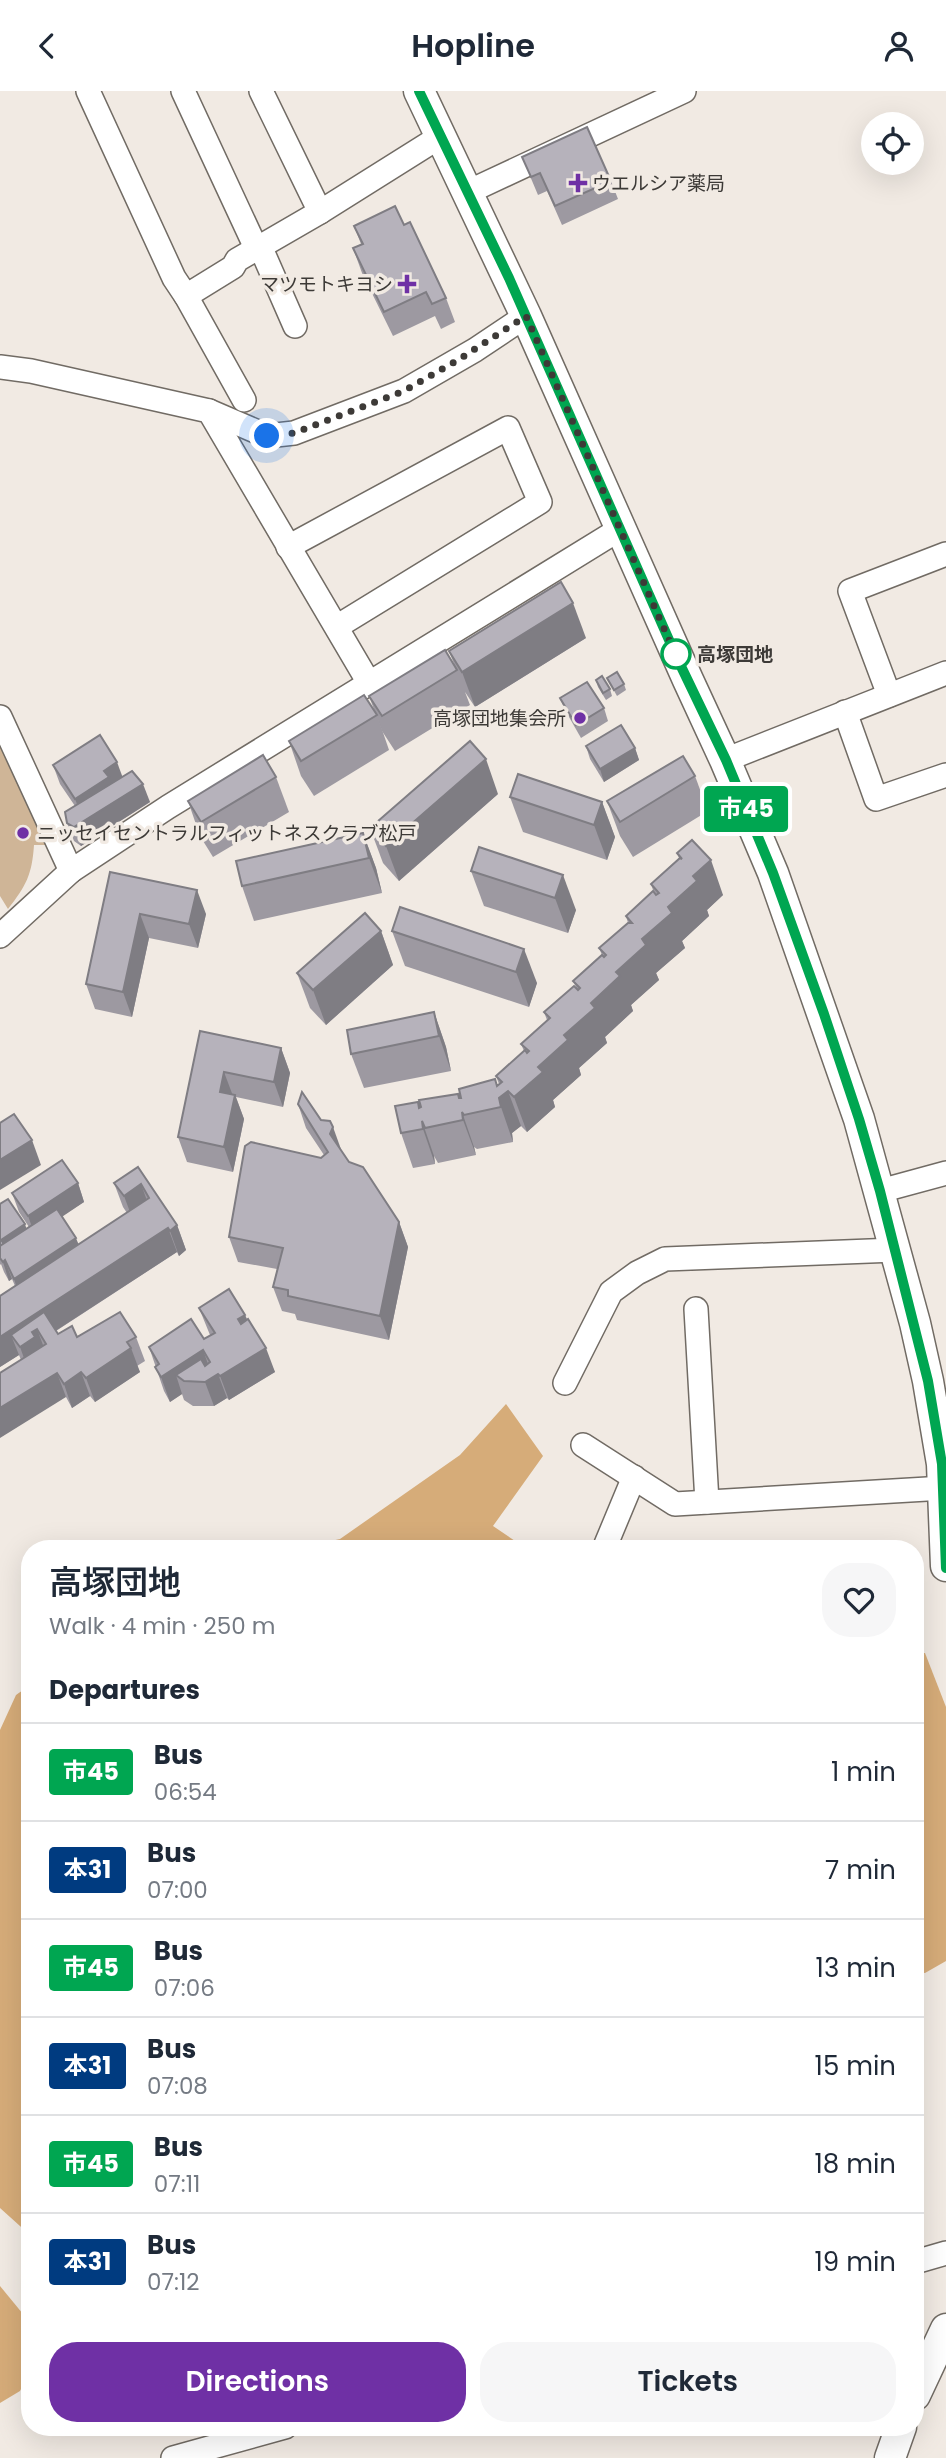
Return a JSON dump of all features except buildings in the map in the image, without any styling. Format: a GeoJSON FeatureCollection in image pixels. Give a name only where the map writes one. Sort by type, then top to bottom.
{"type":"FeatureCollection","features":[{"type":"Feature","properties":{"kind":"main road"},"geometry":{"type":"LineString","coordinates":[[419,91],[526,316],[726,760],[782,899],[859,1119],[928,1381],[943,1488],[946,1566]]}},
{"type":"Feature","properties":{"kind":"main road"},"geometry":{"type":"LineString","coordinates":[[924,2376],[946,2329]]}},
{"type":"Feature","properties":{"kind":"main road"},"geometry":{"type":"LineString","coordinates":[[890,2458],[898,2436]]}},
{"type":"Feature","properties":{"kind":"street"},"geometry":{"type":"LineString","coordinates":[[88,91],[174,278],[244,400]]}},
{"type":"Feature","properties":{"kind":"street"},"geometry":{"type":"LineString","coordinates":[[183,91],[296,326]]}},
{"type":"Feature","properties":{"kind":"street"},"geometry":{"type":"LineString","coordinates":[[261,91],[320,212]]}},
{"type":"Feature","properties":{"kind":"street"},"geometry":{"type":"LineString","coordinates":[[468,192],[684,91]]}},
{"type":"Feature","properties":{"kind":"street"},"geometry":{"type":"LineString","coordinates":[[186,296],[233,267],[237,260],[441,136]]}},
{"type":"Feature","properties":{"kind":"street"},"geometry":{"type":"LineString","coordinates":[[0,367],[31,371],[209,411],[267,436],[294,433],[404,391],[526,316]]}},
{"type":"Feature","properties":{"kind":"street"},"geometry":{"type":"LineString","coordinates":[[209,411],[288,547],[338,626],[369,683]]}},
{"type":"Feature","properties":{"kind":"street"},"geometry":{"type":"LineString","coordinates":[[288,547],[508,428],[540,502],[338,626]]}},
{"type":"Feature","properties":{"kind":"street"},"geometry":{"type":"LineString","coordinates":[[0,936],[71,871],[168,807],[620,529]]}},
{"type":"Feature","properties":{"kind":"street"},"geometry":{"type":"LineString","coordinates":[[889,695],[850,591],[946,554]]}},
{"type":"Feature","properties":{"kind":"street"},"geometry":{"type":"LineString","coordinates":[[726,760],[946,673]]}},
{"type":"Feature","properties":{"kind":"street"},"geometry":{"type":"LineString","coordinates":[[845,712],[876,799],[946,775]]}},
{"type":"Feature","properties":{"kind":"street"},"geometry":{"type":"LineString","coordinates":[[0,717],[71,871]]}},
{"type":"Feature","properties":{"kind":"street"},"geometry":{"type":"LineString","coordinates":[[880,1191],[946,1173]]}},
{"type":"Feature","properties":{"kind":"street"},"geometry":{"type":"LineString","coordinates":[[565,1383],[611,1291],[637,1273],[665,1259],[895,1250]]}},
{"type":"Feature","properties":{"kind":"street"},"geometry":{"type":"LineString","coordinates":[[695,1309],[708,1502]]}},
{"type":"Feature","properties":{"kind":"street"},"geometry":{"type":"LineString","coordinates":[[583,1445],[675,1504],[943,1488]]}},
{"type":"Feature","properties":{"kind":"street"},"geometry":{"type":"LineString","coordinates":[[608,1540],[634,1477]]}},
{"type":"Feature","properties":{"kind":"street"},"geometry":{"type":"LineString","coordinates":[[924,2259],[946,2253]]}},
{"type":"Feature","properties":{"kind":"street"},"geometry":{"type":"LineString","coordinates":[[173,2458],[252,2436]]}},
{"type":"Feature","properties":{"kind":"shaded area","name":"ニッセイセントラルフィットネスクラブ松戸"},"geometry":{"type":"Polygon","coordinates":[[[0,738],[48,845],[34,845],[27,880],[8,909],[0,896],[0,738]]]}},
{"type":"Feature","properties":{"kind":"shaded area"},"geometry":{"type":"Polygon","coordinates":[[[506,1404],[543,1456],[493,1526],[514,1540],[336,1540],[340,1539],[460,1455],[506,1404]]]}},
{"type":"Feature","properties":{"kind":"shaded area"},"geometry":{"type":"Polygon","coordinates":[[[924,1653],[946,1707],[946,1961],[925,1973],[924,1653]]]}},
{"type":"Feature","properties":{"kind":"shaded area"},"geometry":{"type":"Polygon","coordinates":[[[21,1691],[21,2227],[0,2208],[0,1730],[16,1695],[21,1691]]]}},
{"type":"Feature","properties":{"kind":"shaded area"},"geometry":{"type":"Polygon","coordinates":[[[0,2286],[21,2312],[21,2389],[0,2403],[0,2286]]]}},
{"type":"Feature","properties":{"kind":"bus line","name":"市45"},"geometry":{"type":"LineString","coordinates":[[419,91],[509,278],[677,658],[726,760],[773,873],[824,1014],[880,1191],[928,1381],[942,1464],[946,1568]]}},
{"type":"Feature","properties":{"kind":"place","name":"ウエルシア薬局"},"geometry":{"type":"Point","coordinates":[578,183]}},
{"type":"Feature","properties":{"kind":"place","name":"マツモトキヨシ"},"geometry":{"type":"Point","coordinates":[407,284]}},
{"type":"Feature","properties":{"kind":"place","name":"高塚団地"},"geometry":{"type":"Point","coordinates":[676,654]}},
{"type":"Feature","properties":{"kind":"place","name":"高塚団地集会所"},"geometry":{"type":"Point","coordinates":[580,718]}},
{"type":"Feature","properties":{"kind":"place","name":"ニッセイセントラルフィットネスクラブ松戸"},"geometry":{"type":"Point","coordinates":[23,833]}},
{"type":"Feature","properties":{"kind":"route"},"geometry":{"type":"LineString","coordinates":[[267,436],[294,433],[404,391],[526,316],[677,658],[676,654]]}}]}
